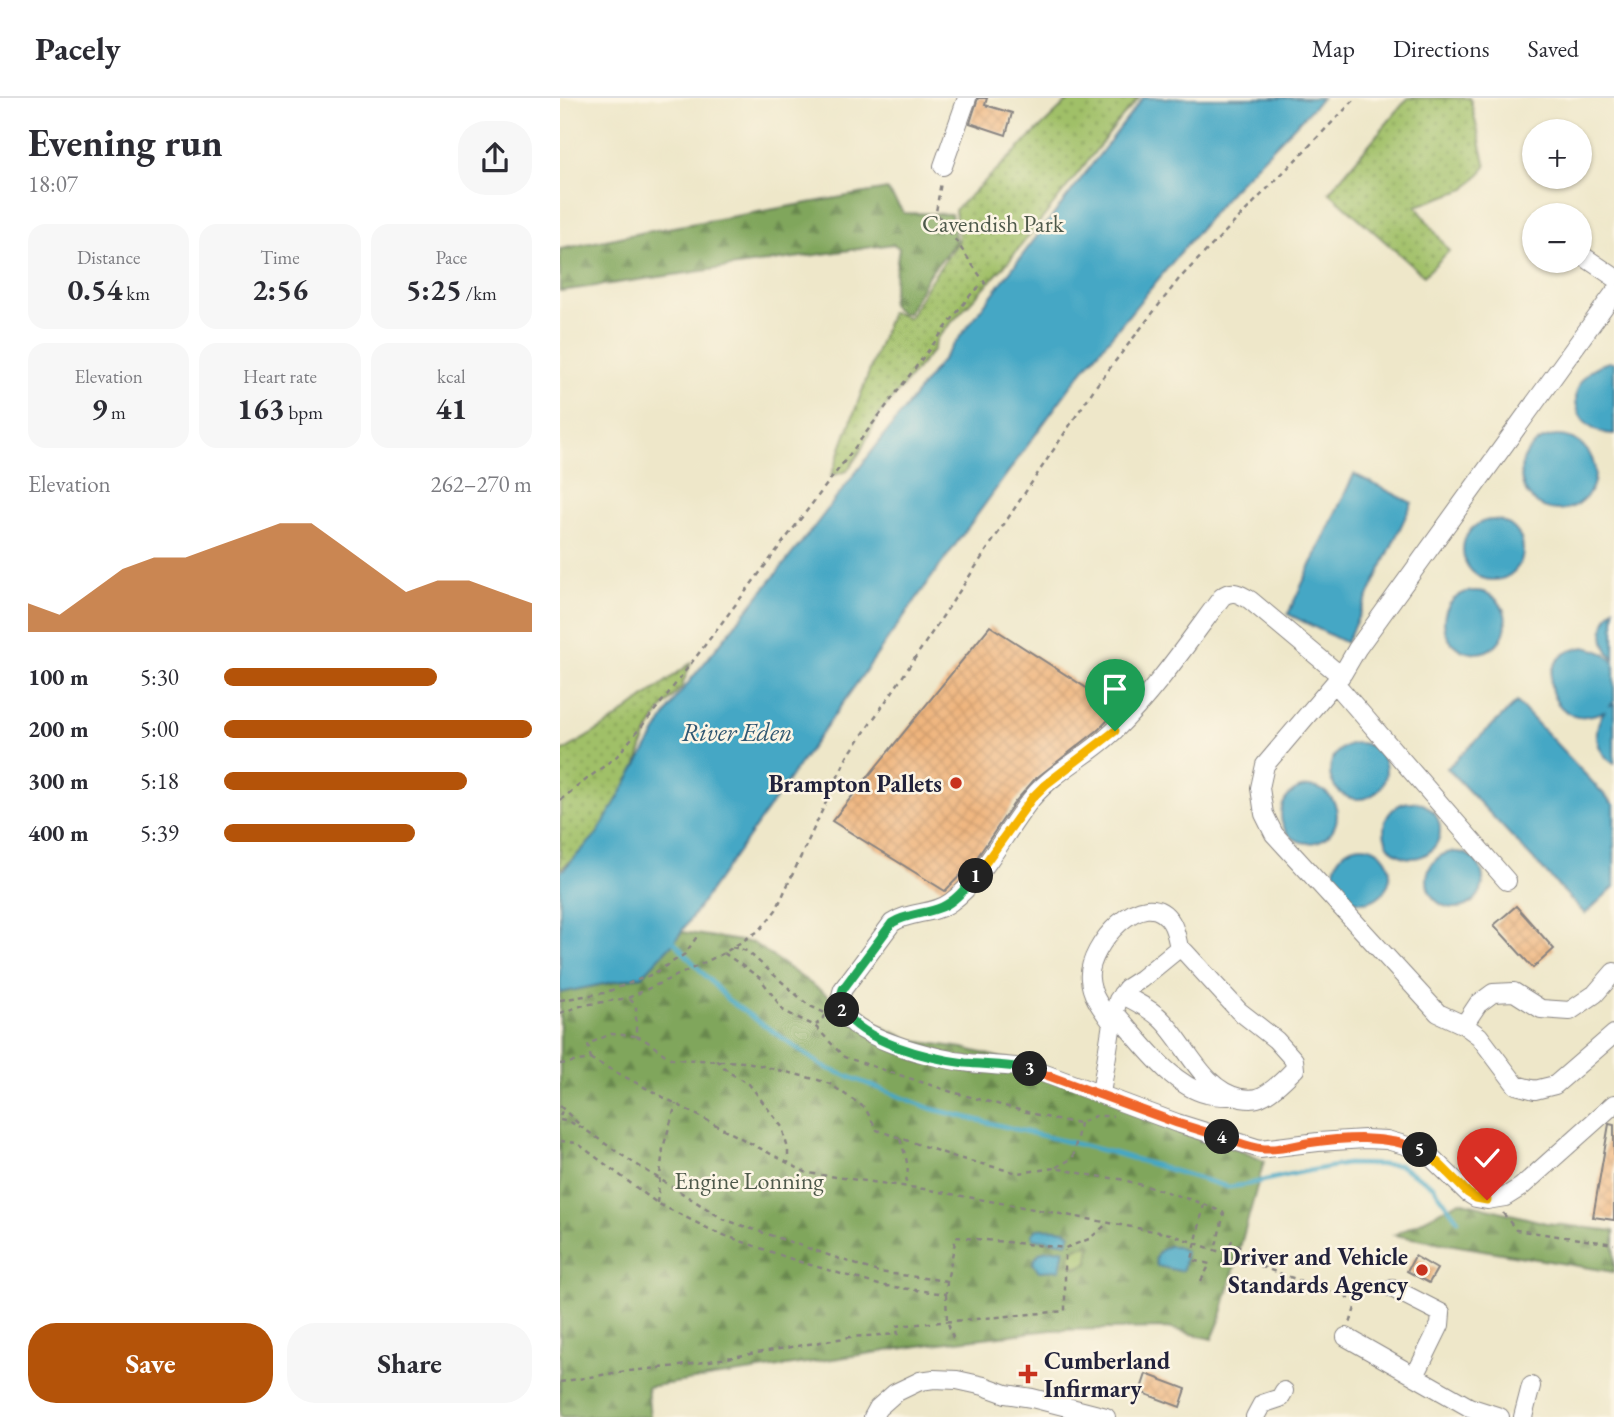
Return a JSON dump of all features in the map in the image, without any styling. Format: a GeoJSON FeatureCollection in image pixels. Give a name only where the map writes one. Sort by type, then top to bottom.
{"type":"FeatureCollection","features":[{"type":"Feature","properties":{"kind":"street"},"geometry":{"type":"LineString","coordinates":[[943,166],[967,98]]}},
{"type":"Feature","properties":{"kind":"street"},"geometry":{"type":"LineString","coordinates":[[1592,262],[1614,276]]}},
{"type":"Feature","properties":{"kind":"street"},"geometry":{"type":"LineString","coordinates":[[1614,293],[1338,679],[1265,765],[1261,788],[1264,814],[1274,834],[1438,1013],[1464,1025],[1479,1036],[1516,1085],[1535,1090],[1555,1085],[1614,1034]]}},
{"type":"Feature","properties":{"kind":"street"},"geometry":{"type":"LineString","coordinates":[[1507,881],[1338,679],[1250,600],[1231,592],[1222,597],[1141,702],[1115,731],[1032,798],[977,875],[952,901],[943,907],[892,923],[843,989],[840,1007],[848,1018],[863,1030],[912,1052],[963,1062],[1032,1069],[1177,1123],[1260,1149],[1365,1139],[1404,1143],[1432,1157],[1468,1193],[1487,1200],[1505,1197],[1521,1187],[1614,1104]]}},
{"type":"Feature","properties":{"kind":"street"},"geometry":{"type":"LineString","coordinates":[[1140,909],[1160,911],[1170,919],[1179,948],[1239,1011],[1276,1040],[1296,1063],[1295,1069],[1261,1097],[1251,1099],[1207,1094],[1174,1077],[1114,1018],[1095,997],[1091,988],[1091,962],[1107,936],[1126,917],[1140,909]]}},
{"type":"Feature","properties":{"kind":"street"},"geometry":{"type":"LineString","coordinates":[[1101,1094],[1114,1018],[1122,994],[1179,948]]}},
{"type":"Feature","properties":{"kind":"street"},"geometry":{"type":"LineString","coordinates":[[1464,1025],[1478,1004],[1493,993],[1514,992],[1541,1009],[1570,1011],[1595,994],[1614,972]]}},
{"type":"Feature","properties":{"kind":"street"},"geometry":{"type":"LineString","coordinates":[[1122,994],[1161,1019],[1205,1076],[1223,1091],[1236,1097]]}},
{"type":"Feature","properties":{"kind":"street"},"geometry":{"type":"LineString","coordinates":[[1392,1288],[1441,1313],[1440,1325],[1415,1376]]}},
{"type":"Feature","properties":{"kind":"street"},"geometry":{"type":"LineString","coordinates":[[1346,1337],[1469,1407],[1490,1416]]}},
{"type":"Feature","properties":{"kind":"street"},"geometry":{"type":"LineString","coordinates":[[873,1417],[878,1408],[895,1393],[920,1381],[934,1379],[957,1380],[1106,1417]]}},
{"type":"Feature","properties":{"kind":"street"},"geometry":{"type":"LineString","coordinates":[[1523,1417],[1531,1386]]}},
{"type":"Feature","properties":{"kind":"street"},"geometry":{"type":"LineString","coordinates":[[1255,1417],[1262,1404],[1280,1398],[1283,1391]]}},
{"type":"Feature","properties":{"kind":"path"},"geometry":{"type":"LineString","coordinates":[[560,1013],[628,998],[691,969],[760,930],[776,910],[847,757],[1096,386],[1180,279],[1356,98]]}},
{"type":"Feature","properties":{"kind":"path"},"geometry":{"type":"LineString","coordinates":[[560,800],[617,756],[664,699],[972,293],[985,283],[936,212],[943,166]]}},
{"type":"Feature","properties":{"kind":"path"},"geometry":{"type":"LineString","coordinates":[[560,1000],[604,993],[653,974],[685,954],[698,934]]}},
{"type":"Feature","properties":{"kind":"path"},"geometry":{"type":"LineString","coordinates":[[733,947],[747,951],[808,1006],[827,1014],[815,1026]]}},
{"type":"Feature","properties":{"kind":"path"},"geometry":{"type":"LineString","coordinates":[[628,998],[636,1005],[636,1036]]}},
{"type":"Feature","properties":{"kind":"path"},"geometry":{"type":"LineString","coordinates":[[591,1059],[588,1044],[611,1034],[636,1036],[673,1059],[747,1062],[830,1084],[865,1108],[877,1130],[958,1158],[1018,1173],[1055,1168],[1120,1179],[1204,1204],[1224,1213],[1215,1250]]}},
{"type":"Feature","properties":{"kind":"path"},"geometry":{"type":"LineString","coordinates":[[560,1064],[591,1059],[807,1173],[904,1186],[1170,1234],[1357,1301],[1346,1337]]}},
{"type":"Feature","properties":{"kind":"path"},"geometry":{"type":"LineString","coordinates":[[716,1060],[730,1073],[749,1084],[782,1127],[788,1149],[788,1163]]}},
{"type":"Feature","properties":{"kind":"path"},"geometry":{"type":"LineString","coordinates":[[657,1203],[663,1148],[676,1104]]}},
{"type":"Feature","properties":{"kind":"path"},"geometry":{"type":"LineString","coordinates":[[561,1107],[560,1118],[583,1128]]}},
{"type":"Feature","properties":{"kind":"path"},"geometry":{"type":"LineString","coordinates":[[561,1107],[583,1128],[620,1154],[723,1219],[878,1272],[947,1280]]}},
{"type":"Feature","properties":{"kind":"path"},"geometry":{"type":"LineString","coordinates":[[1055,1168],[1073,1158],[1080,1123]]}},
{"type":"Feature","properties":{"kind":"path"},"geometry":{"type":"LineString","coordinates":[[900,1139],[908,1164],[908,1176],[904,1186]]}},
{"type":"Feature","properties":{"kind":"path"},"geometry":{"type":"LineString","coordinates":[[560,1141],[577,1143],[657,1203],[715,1232],[797,1261],[879,1285],[946,1294]]}},
{"type":"Feature","properties":{"kind":"path"},"geometry":{"type":"LineString","coordinates":[[1493,1199],[1516,1230],[1614,1244]]}},
{"type":"Feature","properties":{"kind":"path"},"geometry":{"type":"LineString","coordinates":[[1202,1281],[1210,1264],[1192,1260],[1204,1204]]}},
{"type":"Feature","properties":{"kind":"path"},"geometry":{"type":"LineString","coordinates":[[954,1341],[947,1320],[946,1294],[956,1237],[1065,1248],[1089,1239],[1108,1223]]}},
{"type":"Feature","properties":{"kind":"path"},"geometry":{"type":"LineString","coordinates":[[1224,1253],[1232,1241],[1239,1245],[1243,1260]]}},
{"type":"Feature","properties":{"kind":"path"},"geometry":{"type":"LineString","coordinates":[[560,1382],[680,1366],[850,1337],[898,1334],[896,1325],[1065,1311],[1065,1248]]}},
{"type":"Feature","properties":{"kind":"green space","name":"Cavendish Park"},"geometry":{"type":"Polygon","coordinates":[[[1071,98],[1139,98],[1008,262],[937,338],[933,350],[880,413],[847,471],[831,476],[891,312],[909,318],[928,284],[959,241],[955,210],[1071,98]]]}},
{"type":"Feature","properties":{"kind":"green space"},"geometry":{"type":"Polygon","coordinates":[[[1408,98],[1470,98],[1486,167],[1466,189],[1416,206],[1449,251],[1424,276],[1329,192],[1408,98]]]}},
{"type":"Feature","properties":{"kind":"green space"},"geometry":{"type":"Polygon","coordinates":[[[887,189],[904,213],[951,214],[956,242],[929,274],[908,313],[900,313],[891,305],[899,248],[893,244],[560,291],[560,249],[887,189]]]}},
{"type":"Feature","properties":{"kind":"green space"},"geometry":{"type":"Polygon","coordinates":[[[691,663],[681,688],[661,710],[646,736],[632,779],[610,819],[582,852],[560,869],[560,753],[610,723],[691,663]]]}},
{"type":"Feature","properties":{"kind":"green space","name":"Engine Lonning"},"geometry":{"type":"Polygon","coordinates":[[[682,932],[753,943],[848,1010],[913,1041],[963,1048],[1075,1078],[1264,1161],[1220,1320],[1212,1339],[1168,1328],[1051,1330],[932,1344],[647,1387],[650,1417],[560,1417],[560,993],[642,976],[682,932]]]}},
{"type":"Feature","properties":{"kind":"green space"},"geometry":{"type":"Polygon","coordinates":[[[1460,1201],[1546,1223],[1614,1231],[1614,1272],[1394,1235],[1460,1201]]]}},
{"type":"Feature","properties":{"kind":"green space"},"geometry":{"type":"Polygon","coordinates":[[[1090,1245],[1088,1263],[1076,1268],[1073,1266],[1069,1255],[1078,1247],[1090,1245]]]}},
{"type":"Feature","properties":{"kind":"water","name":"River Eden"},"geometry":{"type":"Polygon","coordinates":[[[1143,98],[1322,98],[1231,191],[1076,379],[929,581],[674,942],[642,976],[560,993],[560,873],[597,834],[676,698],[814,527],[1143,98]]]}},
{"type":"Feature","properties":{"kind":"water"},"geometry":{"type":"Polygon","coordinates":[[[1614,362],[1614,434],[1587,425],[1576,403],[1577,390],[1583,379],[1593,369],[1614,362]]]}},
{"type":"Feature","properties":{"kind":"water"},"geometry":{"type":"Polygon","coordinates":[[[1558,436],[1572,439],[1584,447],[1592,459],[1595,473],[1592,487],[1584,499],[1572,507],[1558,510],[1544,507],[1532,499],[1524,487],[1521,473],[1524,459],[1532,447],[1544,439],[1558,436]]]}},
{"type":"Feature","properties":{"kind":"water"},"geometry":{"type":"Polygon","coordinates":[[[1354,474],[1412,503],[1346,643],[1288,614],[1354,474]]]}},
{"type":"Feature","properties":{"kind":"water"},"geometry":{"type":"Polygon","coordinates":[[[1487,520],[1499,520],[1518,533],[1523,550],[1521,562],[1510,575],[1499,580],[1487,580],[1468,567],[1463,556],[1463,544],[1476,525],[1487,520]]]}},
{"type":"Feature","properties":{"kind":"water"},"geometry":{"type":"Polygon","coordinates":[[[1475,591],[1497,600],[1506,622],[1497,644],[1475,653],[1453,644],[1444,622],[1453,600],[1475,591]]]}},
{"type":"Feature","properties":{"kind":"water"},"geometry":{"type":"Polygon","coordinates":[[[1614,608],[1614,659],[1606,647],[1603,634],[1606,620],[1614,608]]]}},
{"type":"Feature","properties":{"kind":"water"},"geometry":{"type":"Polygon","coordinates":[[[1585,647],[1605,654],[1614,663],[1614,701],[1611,705],[1614,704],[1614,764],[1603,753],[1597,740],[1598,726],[1604,712],[1584,716],[1568,713],[1555,700],[1552,692],[1551,674],[1554,665],[1566,653],[1585,647]]]}},
{"type":"Feature","properties":{"kind":"water"},"geometry":{"type":"Polygon","coordinates":[[[1517,702],[1614,805],[1614,887],[1585,914],[1447,768],[1517,702]]]}},
{"type":"Feature","properties":{"kind":"water"},"geometry":{"type":"Polygon","coordinates":[[[1358,743],[1369,745],[1378,751],[1384,760],[1384,782],[1378,791],[1369,797],[1358,799],[1347,797],[1338,791],[1332,782],[1330,771],[1332,760],[1338,751],[1347,745],[1358,743]]]}},
{"type":"Feature","properties":{"kind":"water"},"geometry":{"type":"Polygon","coordinates":[[[1309,787],[1320,789],[1329,795],[1335,804],[1335,826],[1329,835],[1320,841],[1309,843],[1298,841],[1289,835],[1283,826],[1281,815],[1283,804],[1289,795],[1298,789],[1309,787]]]}},
{"type":"Feature","properties":{"kind":"water"},"geometry":{"type":"Polygon","coordinates":[[[1412,802],[1423,804],[1432,810],[1438,819],[1438,841],[1432,850],[1423,856],[1412,858],[1401,856],[1392,850],[1386,841],[1384,830],[1386,819],[1392,810],[1401,804],[1412,802]]]}},
{"type":"Feature","properties":{"kind":"water"},"geometry":{"type":"Polygon","coordinates":[[[1362,846],[1373,848],[1382,854],[1388,863],[1388,885],[1382,894],[1373,900],[1362,902],[1351,900],[1342,894],[1336,885],[1334,874],[1336,863],[1342,854],[1351,848],[1362,846]]]}},
{"type":"Feature","properties":{"kind":"water"},"geometry":{"type":"Polygon","coordinates":[[[1455,852],[1466,854],[1475,860],[1481,869],[1481,891],[1475,900],[1466,906],[1455,908],[1444,906],[1435,900],[1429,891],[1427,880],[1429,869],[1435,860],[1444,854],[1455,852]]]}},
{"type":"Feature","properties":{"kind":"water"},"geometry":{"type":"Polygon","coordinates":[[[1037,1229],[1059,1229],[1071,1233],[1067,1243],[1033,1238],[1032,1234],[1037,1229]]]}},
{"type":"Feature","properties":{"kind":"water"},"geometry":{"type":"Polygon","coordinates":[[[1168,1246],[1176,1246],[1186,1252],[1183,1270],[1157,1266],[1156,1256],[1168,1246]]]}},
{"type":"Feature","properties":{"kind":"water"},"geometry":{"type":"Polygon","coordinates":[[[1064,1249],[1060,1270],[1039,1271],[1033,1263],[1041,1252],[1064,1249]]]}},
{"type":"Feature","properties":{"kind":"building"},"geometry":{"type":"Polygon","coordinates":[[[978,98],[987,98],[985,105],[1012,113],[1006,135],[970,123],[978,98]]]}},
{"type":"Feature","properties":{"kind":"building","name":"Brampton Pallets"},"geometry":{"type":"Polygon","coordinates":[[[990,626],[1119,709],[1098,730],[1034,780],[1014,803],[976,859],[945,891],[832,821],[990,626]]]}},
{"type":"Feature","properties":{"kind":"building"},"geometry":{"type":"Polygon","coordinates":[[[1516,906],[1554,949],[1533,968],[1494,925],[1516,906]]]}},
{"type":"Feature","properties":{"kind":"building"},"geometry":{"type":"Polygon","coordinates":[[[1609,1124],[1614,1125],[1614,1220],[1593,1217],[1609,1124]]]}},
{"type":"Feature","properties":{"kind":"building","name":"Driver and Vehicle Standards Agency"},"geometry":{"type":"Polygon","coordinates":[[[1415,1256],[1437,1269],[1429,1283],[1407,1271],[1415,1256]]]}},
{"type":"Feature","properties":{"kind":"building"},"geometry":{"type":"Polygon","coordinates":[[[1146,1374],[1186,1389],[1180,1407],[1140,1392],[1146,1374]]]}},
{"type":"Feature","properties":{"kind":"waterway"},"geometry":{"type":"LineString","coordinates":[[674,942],[728,1000],[824,1067],[932,1109],[1114,1153],[1228,1187],[1347,1164],[1399,1165],[1433,1186],[1458,1220]]}},
{"type":"Feature","properties":{"kind":"place","name":"Brampton Pallets"},"geometry":{"type":"Point","coordinates":[956,783]}},
{"type":"Feature","properties":{"kind":"place","name":"Driver and Vehicle Standards Agency"},"geometry":{"type":"Point","coordinates":[1422,1270]}},
{"type":"Feature","properties":{"kind":"place","name":"Cumberland Infirmary"},"geometry":{"type":"Point","coordinates":[1028,1374]}},
{"type":"Feature","properties":{"kind":"route"},"geometry":{"type":"LineString","coordinates":[[1115,731],[1032,798],[977,875],[952,901],[943,907],[892,923],[843,989],[840,1007],[848,1018],[863,1030],[912,1052],[963,1062],[1032,1069],[1177,1123],[1260,1149],[1365,1139],[1404,1143],[1432,1157],[1468,1193],[1487,1200]]}}]}
